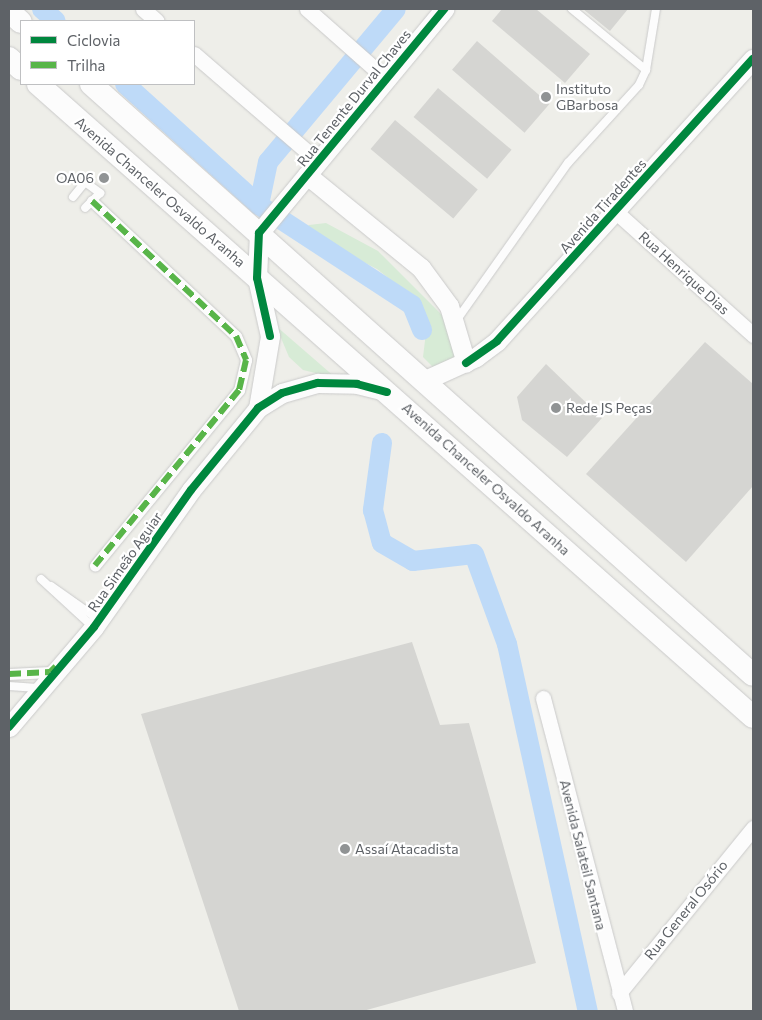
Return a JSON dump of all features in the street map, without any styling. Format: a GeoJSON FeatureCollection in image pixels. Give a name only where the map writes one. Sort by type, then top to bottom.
{"type":"FeatureCollection","features":[{"type":"Feature","properties":{"kind":"main road"},"geometry":{"type":"LineString","coordinates":[[9,10],[20,21]]}},
{"type":"Feature","properties":{"kind":"main road"},"geometry":{"type":"LineString","coordinates":[[9,58],[20,68]]}},
{"type":"Feature","properties":{"kind":"main road","name":"Avenida Chanceler Osvaldo Aranha"},"geometry":{"type":"LineString","coordinates":[[39,85],[753,717]]}},
{"type":"Feature","properties":{"kind":"main road"},"geometry":{"type":"LineString","coordinates":[[92,85],[262,228],[423,381],[753,675]]}},
{"type":"Feature","properties":{"kind":"street"},"geometry":{"type":"LineString","coordinates":[[143,9],[156,20]]}},
{"type":"Feature","properties":{"kind":"street"},"geometry":{"type":"LineString","coordinates":[[307,9],[386,78]]}},
{"type":"Feature","properties":{"kind":"street","name":"Rua Tenente Durval Chaves"},"geometry":{"type":"LineString","coordinates":[[262,228],[313,169],[444,9]]}},
{"type":"Feature","properties":{"kind":"street"},"geometry":{"type":"LineString","coordinates":[[195,55],[294,142],[313,169],[421,268],[456,321],[466,363]]}},
{"type":"Feature","properties":{"kind":"street","name":"Avenida Tiradentes"},"geometry":{"type":"LineString","coordinates":[[423,381],[466,363],[496,341],[753,59]]}},
{"type":"Feature","properties":{"kind":"street"},"geometry":{"type":"LineString","coordinates":[[92,201],[236,336],[246,360],[239,390],[95,565]]}},
{"type":"Feature","properties":{"kind":"street","name":"Rua Henrique Dias"},"geometry":{"type":"LineString","coordinates":[[615,211],[753,335]]}},
{"type":"Feature","properties":{"kind":"street"},"geometry":{"type":"LineString","coordinates":[[258,408],[270,336],[257,278],[262,228]]}},
{"type":"Feature","properties":{"kind":"street"},"geometry":{"type":"LineString","coordinates":[[258,408],[282,393],[318,382],[357,384],[387,392]]}},
{"type":"Feature","properties":{"kind":"street","name":"Rua Simeão Aguiar"},"geometry":{"type":"LineString","coordinates":[[9,727],[97,624],[191,490],[258,408]]}},
{"type":"Feature","properties":{"kind":"street"},"geometry":{"type":"LineString","coordinates":[[9,674],[50,672],[77,649]]}},
{"type":"Feature","properties":{"kind":"street","name":"Avenida Salateil Santana"},"geometry":{"type":"LineString","coordinates":[[543,698],[618,992],[625,1011]]}},
{"type":"Feature","properties":{"kind":"street","name":"Rua General Osório"},"geometry":{"type":"LineString","coordinates":[[618,992],[753,828]]}},
{"type":"Feature","properties":{"kind":"lane"},"geometry":{"type":"LineString","coordinates":[[572,9],[646,70]]}},
{"type":"Feature","properties":{"kind":"lane"},"geometry":{"type":"LineString","coordinates":[[456,321],[562,170],[639,85],[646,70],[656,9]]}},
{"type":"Feature","properties":{"kind":"lane"},"geometry":{"type":"LineString","coordinates":[[73,197],[85,182],[92,201]]}},
{"type":"Feature","properties":{"kind":"lane"},"geometry":{"type":"LineString","coordinates":[[97,624],[41,580],[97,624]]}},
{"type":"Feature","properties":{"kind":"lane"},"geometry":{"type":"LineString","coordinates":[[9,686],[43,688]]}},
{"type":"Feature","properties":{"kind":"green space"},"geometry":{"type":"Polygon","coordinates":[[[326,223],[378,251],[454,327],[464,353],[437,371],[423,357],[427,324],[422,305],[377,269],[303,231],[309,225],[326,223]]]}},
{"type":"Feature","properties":{"kind":"green space"},"geometry":{"type":"Polygon","coordinates":[[[276,326],[336,378],[303,370],[289,357],[276,326]]]}},
{"type":"Feature","properties":{"kind":"building"},"geometry":{"type":"Polygon","coordinates":[[[502,9],[536,9],[590,54],[565,83],[492,21],[502,9]]]}},
{"type":"Feature","properties":{"kind":"building"},"geometry":{"type":"Polygon","coordinates":[[[583,9],[628,9],[610,31],[583,9]]]}},
{"type":"Feature","properties":{"kind":"building"},"geometry":{"type":"Polygon","coordinates":[[[477,41],[549,104],[525,133],[452,70],[477,41]]]}},
{"type":"Feature","properties":{"kind":"building"},"geometry":{"type":"Polygon","coordinates":[[[438,88],[512,150],[487,179],[414,117],[438,88]]]}},
{"type":"Feature","properties":{"kind":"building"},"geometry":{"type":"Polygon","coordinates":[[[395,120],[478,189],[453,219],[371,149],[395,120]]]}},
{"type":"Feature","properties":{"kind":"building"},"geometry":{"type":"Polygon","coordinates":[[[705,342],[753,384],[753,486],[686,562],[586,474],[705,342]]]}},
{"type":"Feature","properties":{"kind":"building","name":"Rede JS Peças"},"geometry":{"type":"Polygon","coordinates":[[[546,364],[602,418],[567,457],[522,420],[517,397],[546,364]]]}},
{"type":"Feature","properties":{"kind":"building","name":"Assaí Atacadista"},"geometry":{"type":"Polygon","coordinates":[[[412,642],[440,725],[469,723],[536,963],[363,1011],[239,1011],[141,714],[412,642]]]}},
{"type":"Feature","properties":{"kind":"waterway"},"geometry":{"type":"LineString","coordinates":[[42,9],[55,20]]}},
{"type":"Feature","properties":{"kind":"waterway"},"geometry":{"type":"LineString","coordinates":[[259,205],[268,162],[396,9]]}},
{"type":"Feature","properties":{"kind":"waterway"},"geometry":{"type":"LineString","coordinates":[[126,85],[259,205],[412,305],[422,330]]}},
{"type":"Feature","properties":{"kind":"waterway"},"geometry":{"type":"LineString","coordinates":[[382,443],[373,510],[382,543],[413,561],[474,554],[507,644],[588,1011]]}},
{"type":"Feature","properties":{"kind":"marked path"},"geometry":{"type":"LineString","coordinates":[[92,201],[236,336],[246,360],[239,390],[95,565]]}},
{"type":"Feature","properties":{"kind":"marked path"},"geometry":{"type":"LineString","coordinates":[[9,674],[50,672],[56,666]]}},
{"type":"Feature","properties":{"kind":"cycle path"},"geometry":{"type":"LineString","coordinates":[[270,336],[257,278],[259,233],[444,9]]}},
{"type":"Feature","properties":{"kind":"cycle path"},"geometry":{"type":"LineString","coordinates":[[466,363],[497,341],[753,59]]}},
{"type":"Feature","properties":{"kind":"cycle path"},"geometry":{"type":"LineString","coordinates":[[9,727],[94,627],[191,490],[258,408],[282,393],[318,383],[357,384],[387,392]]}},
{"type":"Feature","properties":{"kind":"place","name":"Instituto GBarbosa"},"geometry":{"type":"Point","coordinates":[546,97]}},
{"type":"Feature","properties":{"kind":"place","name":"OA06"},"geometry":{"type":"Point","coordinates":[104,178]}},
{"type":"Feature","properties":{"kind":"place","name":"Rede JS Peças"},"geometry":{"type":"Point","coordinates":[556,408]}},
{"type":"Feature","properties":{"kind":"place","name":"Assaí Atacadista"},"geometry":{"type":"Point","coordinates":[345,849]}}]}
